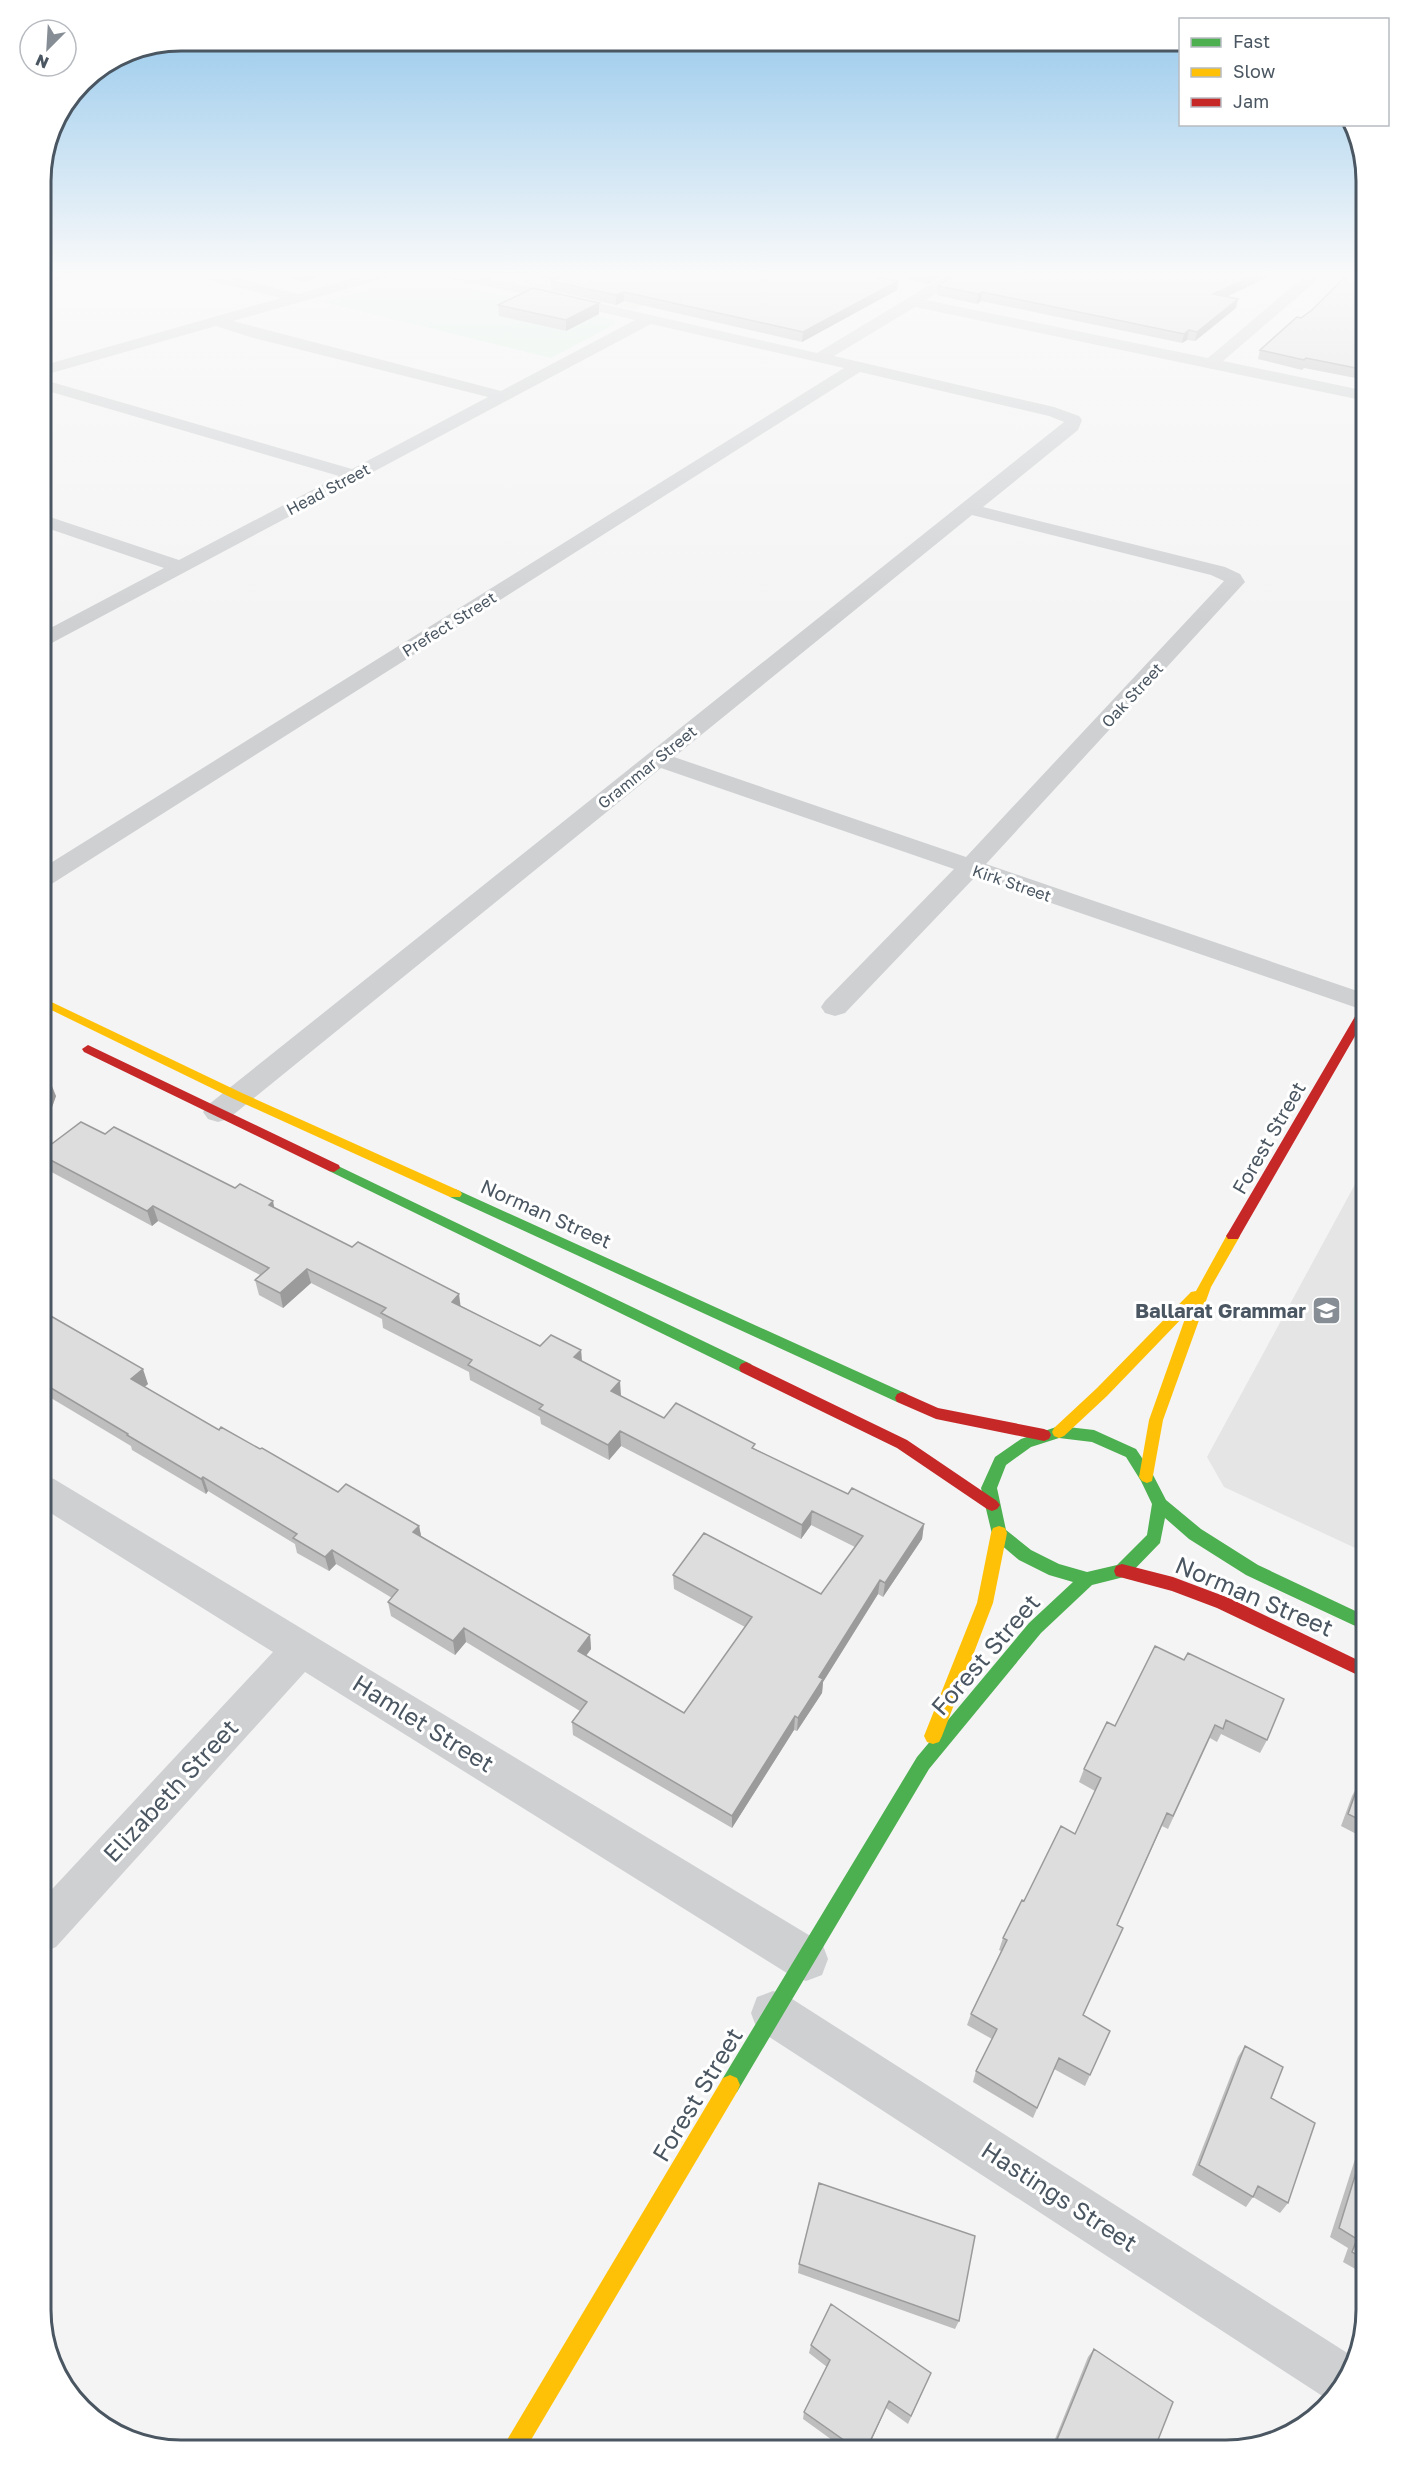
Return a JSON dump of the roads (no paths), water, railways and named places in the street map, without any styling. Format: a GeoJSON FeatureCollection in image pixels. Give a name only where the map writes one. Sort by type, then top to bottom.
{"type":"FeatureCollection","features":[{"type":"Feature","properties":{"kind":"main road","name":"Norman Street"},"geometry":{"type":"LineString","coordinates":[[51,1006],[238,1096],[936,1413],[1044,1435]]}},
{"type":"Feature","properties":{"kind":"main road","name":"Forest Street"},"geometry":{"type":"LineString","coordinates":[[1147,1477],[1156,1420],[1204,1287],[1356,1025]]}},
{"type":"Feature","properties":{"kind":"main road"},"geometry":{"type":"LineString","coordinates":[[72,1041],[902,1444],[992,1505]]}},
{"type":"Feature","properties":{"kind":"main road","name":"Forest Street"},"geometry":{"type":"LineString","coordinates":[[1059,1432],[1102,1392],[1204,1287]]}},
{"type":"Feature","properties":{"kind":"main road"},"geometry":{"type":"LineString","coordinates":[[1059,1432],[1094,1436],[1120,1446],[1131,1453],[1147,1477],[1160,1504],[1154,1538],[1122,1571],[1087,1579],[1055,1570],[1025,1555],[999,1533],[989,1488],[1000,1461],[1026,1443],[1044,1435],[1059,1432]]}},
{"type":"Feature","properties":{"kind":"main road","name":"Norman Street"},"geometry":{"type":"LineString","coordinates":[[1160,1504],[1196,1534],[1252,1570],[1356,1619]]}},
{"type":"Feature","properties":{"kind":"main road","name":"Forest Street"},"geometry":{"type":"LineString","coordinates":[[923,1763],[985,1603],[999,1533]]}},
{"type":"Feature","properties":{"kind":"main road","name":"Norman Street"},"geometry":{"type":"LineString","coordinates":[[1122,1571],[1173,1584],[1223,1603],[1356,1667]]}},
{"type":"Feature","properties":{"kind":"main road","name":"Forest Street"},"geometry":{"type":"LineString","coordinates":[[518,2440],[923,1763],[1035,1628],[1087,1579]]}},
{"type":"Feature","properties":{"kind":"street"},"geometry":{"type":"LineString","coordinates":[[62,390],[354,475]]}},
{"type":"Feature","properties":{"kind":"street"},"geometry":{"type":"LineString","coordinates":[[480,390],[503,396]]}},
{"type":"Feature","properties":{"kind":"street","name":"Head Street"},"geometry":{"type":"LineString","coordinates":[[51,636],[514,390]]}},
{"type":"Feature","properties":{"kind":"street","name":"Prefect Street"},"geometry":{"type":"LineString","coordinates":[[51,874],[820,390]]}},
{"type":"Feature","properties":{"kind":"street","name":"Grammar Street"},"geometry":{"type":"LineString","coordinates":[[218,1112],[1072,426],[1073,420],[1054,412],[959,390]]}},
{"type":"Feature","properties":{"kind":"street"},"geometry":{"type":"LineString","coordinates":[[1339,390],[1356,394]]}},
{"type":"Feature","properties":{"kind":"street","name":"Oak Street"},"geometry":{"type":"LineString","coordinates":[[835,1007],[1242,578],[969,509]]}},
{"type":"Feature","properties":{"kind":"street"},"geometry":{"type":"LineString","coordinates":[[51,523],[181,567]]}},
{"type":"Feature","properties":{"kind":"street","name":"Kirk Street"},"geometry":{"type":"LineString","coordinates":[[657,759],[1356,1000]]}},
{"type":"Feature","properties":{"kind":"street","name":"Hamlet Street"},"geometry":{"type":"LineString","coordinates":[[51,1495],[806,1959]]}},
{"type":"Feature","properties":{"kind":"street","name":"Elizabeth Street"},"geometry":{"type":"LineString","coordinates":[[51,1920],[301,1649]]}},
{"type":"Feature","properties":{"kind":"street","name":"Hastings Street"},"geometry":{"type":"LineString","coordinates":[[773,2013],[1338,2376]]}},
{"type":"Feature","properties":{"kind":"place","name":"Ballarat Grammar"},"geometry":{"type":"Point","coordinates":[1327,1311]}}]}
